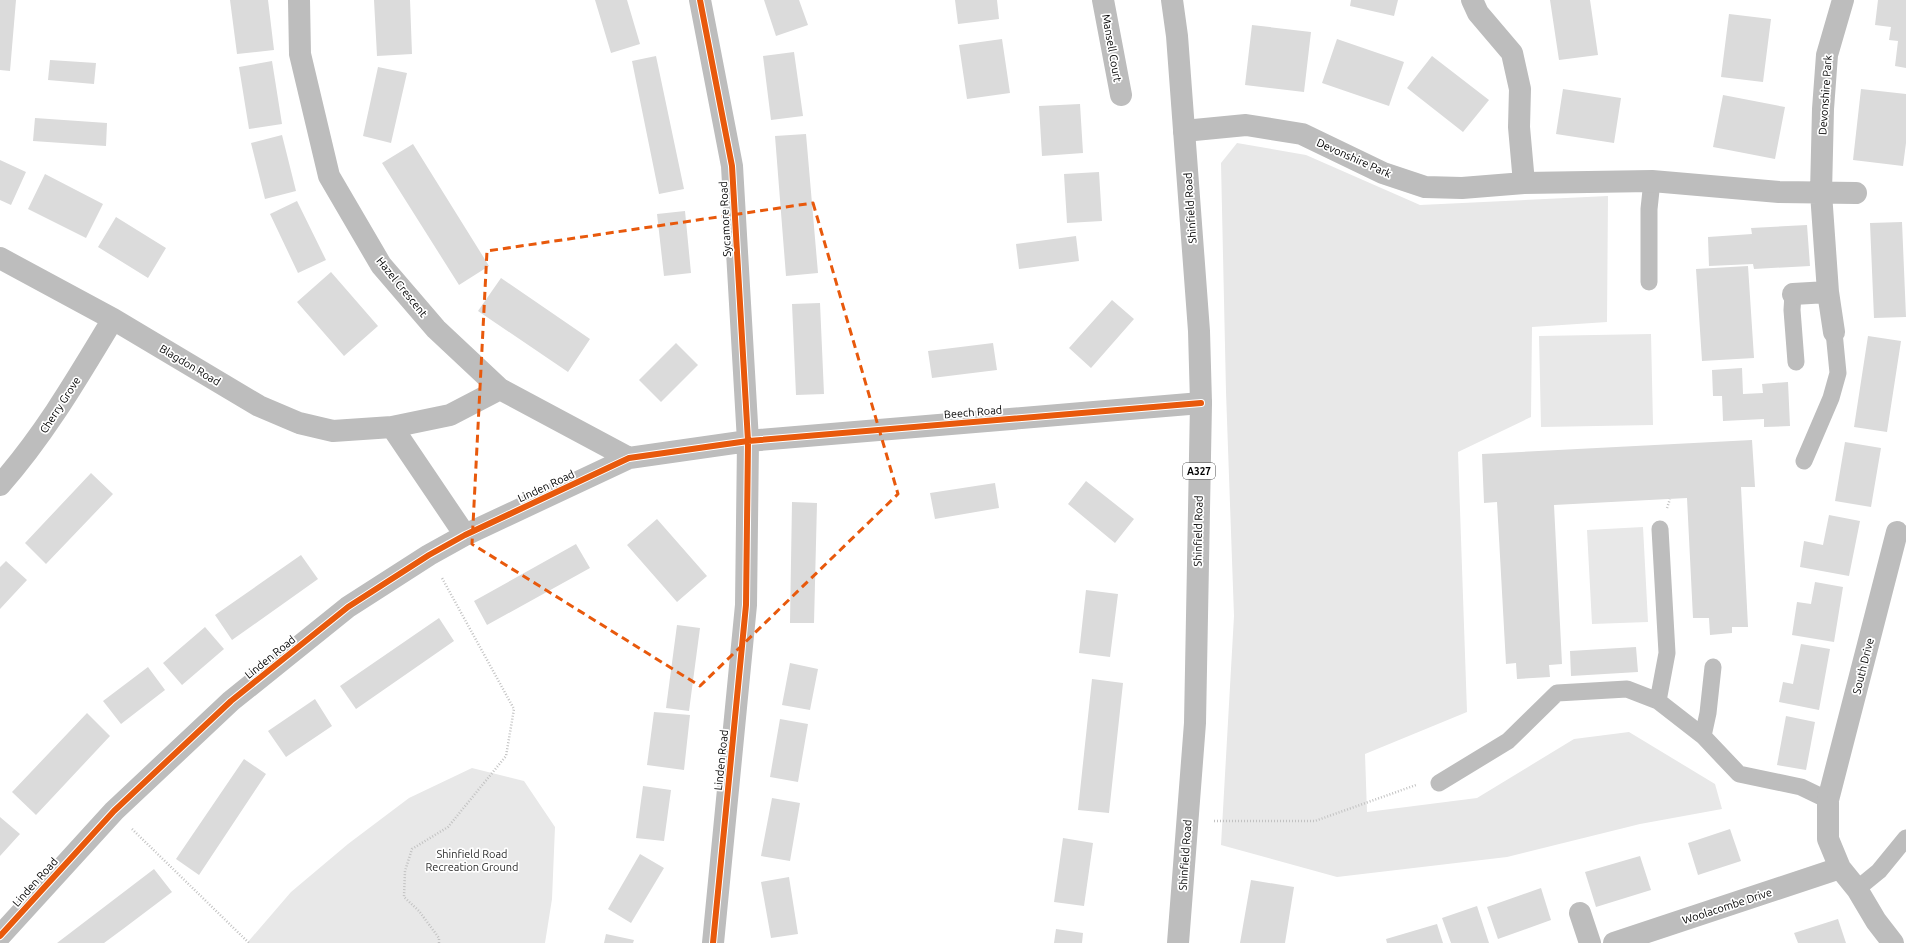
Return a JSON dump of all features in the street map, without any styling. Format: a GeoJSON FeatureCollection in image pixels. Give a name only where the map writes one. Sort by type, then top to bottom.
{"type":"FeatureCollection","features":[{"type":"Feature","properties":{"kind":"street","name":"Hazel Crescent"},"geometry":{"type":"LineString","coordinates":[[299,0],[300,54],[329,176],[381,265],[436,329],[500,389],[629,458]]}},
{"type":"Feature","properties":{"kind":"street","name":"Sycamore Road"},"geometry":{"type":"LineString","coordinates":[[700,0],[732,166],[748,440]]}},
{"type":"Feature","properties":{"kind":"street","name":"Mansell Court"},"geometry":{"type":"LineString","coordinates":[[1103,0],[1121,95]]}},
{"type":"Feature","properties":{"kind":"street","name":"Shinfield Road"},"geometry":{"type":"LineString","coordinates":[[1172,0],[1177,36],[1199,331],[1201,403],[1195,723],[1178,943]]}},
{"type":"Feature","properties":{"kind":"street"},"geometry":{"type":"LineString","coordinates":[[1472,0],[1478,13],[1512,53],[1520,89],[1519,127],[1524,183]]}},
{"type":"Feature","properties":{"kind":"street","name":"Devonshire Park"},"geometry":{"type":"LineString","coordinates":[[1834,332],[1828,292],[1821,193],[1822,109],[1827,55],[1843,0]]}},
{"type":"Feature","properties":{"kind":"street","name":"Devonshire Park"},"geometry":{"type":"LineString","coordinates":[[1184,131],[1246,125],[1302,134],[1383,173],[1425,187],[1462,188],[1524,183],[1652,181],[1779,192],[1856,193]]}},
{"type":"Feature","properties":{"kind":"street","name":"Blagdon Road"},"geometry":{"type":"LineString","coordinates":[[0,258],[113,319],[259,406],[299,423],[333,431],[392,427],[450,415],[500,389]]}},
{"type":"Feature","properties":{"kind":"street"},"geometry":{"type":"LineString","coordinates":[[1793,294],[1828,292]]}},
{"type":"Feature","properties":{"kind":"street","name":"Cherry Grove"},"geometry":{"type":"LineString","coordinates":[[0,485],[25,457],[64,401],[113,319]]}},
{"type":"Feature","properties":{"kind":"street","name":"Beech Road"},"geometry":{"type":"LineString","coordinates":[[748,440],[1201,403]]}},
{"type":"Feature","properties":{"kind":"street"},"geometry":{"type":"LineString","coordinates":[[392,427],[465,535]]}},
{"type":"Feature","properties":{"kind":"street","name":"Linden Road"},"geometry":{"type":"LineString","coordinates":[[0,936],[114,811],[231,701],[348,607],[429,555],[465,535],[629,458],[748,440],[746,605],[713,943]]}},
{"type":"Feature","properties":{"kind":"street","name":"South Drive"},"geometry":{"type":"LineString","coordinates":[[1828,800],[1897,532]]}},
{"type":"Feature","properties":{"kind":"street"},"geometry":{"type":"LineString","coordinates":[[1828,800],[1828,839],[1840,868],[1857,888],[1876,921],[1893,943]]}},
{"type":"Feature","properties":{"kind":"street","name":"Woolacombe Drive"},"geometry":{"type":"LineString","coordinates":[[1614,943],[1803,882],[1840,868]]}},
{"type":"Feature","properties":{"kind":"street"},"geometry":{"type":"LineString","coordinates":[[1580,913],[1590,943]]}},
{"type":"Feature","properties":{"kind":"lane"},"geometry":{"type":"LineString","coordinates":[[1649,282],[1649,209],[1652,181]]}},
{"type":"Feature","properties":{"kind":"lane"},"geometry":{"type":"LineString","coordinates":[[1793,294],[1792,310],[1796,362]]}},
{"type":"Feature","properties":{"kind":"lane","name":"Devonshire Park"},"geometry":{"type":"LineString","coordinates":[[1804,461],[1831,398],[1838,373],[1834,332]]}},
{"type":"Feature","properties":{"kind":"lane"},"geometry":{"type":"LineString","coordinates":[[1658,702],[1668,653],[1660,529]]}},
{"type":"Feature","properties":{"kind":"lane"},"geometry":{"type":"LineString","coordinates":[[1704,736],[1713,667]]}},
{"type":"Feature","properties":{"kind":"lane"},"geometry":{"type":"LineString","coordinates":[[1439,784],[1508,741],[1557,694],[1627,689],[1658,702],[1704,736],[1739,774],[1801,787],[1828,800]]}},
{"type":"Feature","properties":{"kind":"lane"},"geometry":{"type":"LineString","coordinates":[[1857,888],[1879,871],[1906,838]]}},
{"type":"Feature","properties":{"kind":"path"},"geometry":{"type":"LineString","coordinates":[[429,555],[514,709],[506,756],[448,827],[412,849],[405,871],[404,897],[420,911],[440,938],[439,943]]}},
{"type":"Feature","properties":{"kind":"path"},"geometry":{"type":"LineString","coordinates":[[1188,818],[1223,822],[1315,821],[1418,784],[1439,784]]}},
{"type":"Feature","properties":{"kind":"path"},"geometry":{"type":"LineString","coordinates":[[114,811],[249,943]]}},
{"type":"Feature","properties":{"kind":"highlighted area"},"geometry":{"type":"Polygon","coordinates":[[[813,203],[898,494],[700,686],[472,544],[487,251],[813,203]]]}},
{"type":"Feature","properties":{"kind":"green space"},"geometry":{"type":"Polygon","coordinates":[[[1237,143],[1306,155],[1420,205],[1608,196],[1607,322],[1532,327],[1531,417],[1458,452],[1467,712],[1365,754],[1367,812],[1477,798],[1574,739],[1629,732],[1715,784],[1722,809],[1640,824],[1507,857],[1337,877],[1221,845],[1234,616],[1226,392],[1221,163],[1237,143]]]}},
{"type":"Feature","properties":{"kind":"green space"},"geometry":{"type":"Polygon","coordinates":[[[1651,334],[1653,425],[1541,427],[1539,336],[1651,334]]]}},
{"type":"Feature","properties":{"kind":"green space"},"geometry":{"type":"Polygon","coordinates":[[[1643,527],[1648,622],[1592,624],[1587,530],[1643,527]]]}},
{"type":"Feature","properties":{"kind":"green space","name":"Shinfield Road Recreation Ground"},"geometry":{"type":"Polygon","coordinates":[[[472,768],[524,781],[555,827],[552,899],[545,943],[247,943],[291,892],[348,844],[409,798],[472,768]]]}},
{"type":"Feature","properties":{"kind":"building"},"geometry":{"type":"Polygon","coordinates":[[[0,0],[16,0],[10,71],[0,70],[0,0]]]}},
{"type":"Feature","properties":{"kind":"building"},"geometry":{"type":"Polygon","coordinates":[[[230,0],[268,0],[274,50],[237,54],[230,0]]]}},
{"type":"Feature","properties":{"kind":"building"},"geometry":{"type":"Polygon","coordinates":[[[374,0],[410,0],[412,54],[377,56],[374,0]]]}},
{"type":"Feature","properties":{"kind":"building"},"geometry":{"type":"Polygon","coordinates":[[[595,0],[627,0],[640,44],[611,53],[595,0]]]}},
{"type":"Feature","properties":{"kind":"building"},"geometry":{"type":"Polygon","coordinates":[[[764,0],[799,0],[808,25],[776,36],[764,0]]]}},
{"type":"Feature","properties":{"kind":"building"},"geometry":{"type":"Polygon","coordinates":[[[955,0],[997,0],[999,19],[958,24],[955,0]]]}},
{"type":"Feature","properties":{"kind":"building"},"geometry":{"type":"Polygon","coordinates":[[[1351,0],[1398,0],[1394,16],[1350,6],[1351,0]]]}},
{"type":"Feature","properties":{"kind":"building"},"geometry":{"type":"Polygon","coordinates":[[[1550,0],[1590,0],[1598,55],[1559,60],[1550,0]]]}},
{"type":"Feature","properties":{"kind":"building"},"geometry":{"type":"Polygon","coordinates":[[[1878,0],[1906,0],[1906,68],[1895,66],[1898,41],[1889,40],[1891,27],[1875,25],[1878,0]]]}},
{"type":"Feature","properties":{"kind":"building"},"geometry":{"type":"Polygon","coordinates":[[[1729,14],[1771,19],[1763,82],[1721,77],[1729,14]]]}},
{"type":"Feature","properties":{"kind":"building"},"geometry":{"type":"Polygon","coordinates":[[[1252,25],[1311,32],[1304,92],[1245,85],[1252,25]]]}},
{"type":"Feature","properties":{"kind":"building"},"geometry":{"type":"Polygon","coordinates":[[[1002,39],[1010,93],[967,99],[959,45],[1002,39]]]}},
{"type":"Feature","properties":{"kind":"building"},"geometry":{"type":"Polygon","coordinates":[[[1337,39],[1404,62],[1389,106],[1322,83],[1337,39]]]}},
{"type":"Feature","properties":{"kind":"building"},"geometry":{"type":"Polygon","coordinates":[[[794,52],[803,116],[771,120],[763,56],[794,52]]]}},
{"type":"Feature","properties":{"kind":"building"},"geometry":{"type":"Polygon","coordinates":[[[656,56],[684,189],[659,194],[632,61],[656,56]]]}},
{"type":"Feature","properties":{"kind":"building"},"geometry":{"type":"Polygon","coordinates":[[[1432,56],[1489,100],[1463,132],[1407,88],[1432,56]]]}},
{"type":"Feature","properties":{"kind":"building"},"geometry":{"type":"Polygon","coordinates":[[[50,60],[96,63],[94,84],[48,80],[50,60]]]}},
{"type":"Feature","properties":{"kind":"building"},"geometry":{"type":"Polygon","coordinates":[[[272,61],[282,124],[249,129],[239,67],[272,61]]]}},
{"type":"Feature","properties":{"kind":"building"},"geometry":{"type":"Polygon","coordinates":[[[378,67],[407,73],[391,143],[363,136],[378,67]]]}},
{"type":"Feature","properties":{"kind":"building"},"geometry":{"type":"Polygon","coordinates":[[[1563,89],[1621,98],[1614,143],[1556,134],[1563,89]]]}},
{"type":"Feature","properties":{"kind":"building"},"geometry":{"type":"Polygon","coordinates":[[[1861,89],[1906,94],[1906,143],[1903,166],[1853,160],[1861,89]]]}},
{"type":"Feature","properties":{"kind":"building"},"geometry":{"type":"Polygon","coordinates":[[[1723,95],[1785,107],[1775,159],[1713,147],[1723,95]]]}},
{"type":"Feature","properties":{"kind":"building"},"geometry":{"type":"Polygon","coordinates":[[[1080,104],[1083,153],[1042,156],[1039,106],[1080,104]]]}},
{"type":"Feature","properties":{"kind":"building"},"geometry":{"type":"Polygon","coordinates":[[[35,118],[107,123],[106,146],[33,141],[35,118]]]}},
{"type":"Feature","properties":{"kind":"building"},"geometry":{"type":"Polygon","coordinates":[[[806,134],[818,273],[786,276],[775,136],[806,134]]]}},
{"type":"Feature","properties":{"kind":"building"},"geometry":{"type":"Polygon","coordinates":[[[282,135],[296,191],[265,199],[251,143],[282,135]]]}},
{"type":"Feature","properties":{"kind":"building"},"geometry":{"type":"Polygon","coordinates":[[[413,144],[489,266],[459,285],[382,163],[413,144]]]}},
{"type":"Feature","properties":{"kind":"building"},"geometry":{"type":"Polygon","coordinates":[[[0,160],[26,172],[11,205],[0,200],[0,160]]]}},
{"type":"Feature","properties":{"kind":"building"},"geometry":{"type":"Polygon","coordinates":[[[1099,172],[1102,221],[1067,223],[1064,174],[1099,172]]]}},
{"type":"Feature","properties":{"kind":"building"},"geometry":{"type":"Polygon","coordinates":[[[45,174],[103,204],[86,238],[28,209],[45,174]]]}},
{"type":"Feature","properties":{"kind":"building"},"geometry":{"type":"Polygon","coordinates":[[[297,201],[326,260],[298,273],[270,214],[297,201]]]}},
{"type":"Feature","properties":{"kind":"building"},"geometry":{"type":"Polygon","coordinates":[[[685,211],[691,273],[664,276],[657,214],[685,211]]]}},
{"type":"Feature","properties":{"kind":"building"},"geometry":{"type":"Polygon","coordinates":[[[116,217],[166,248],[148,278],[98,247],[116,217]]]}},
{"type":"Feature","properties":{"kind":"building"},"geometry":{"type":"Polygon","coordinates":[[[1902,222],[1906,317],[1874,318],[1870,223],[1902,222]]]}},
{"type":"Feature","properties":{"kind":"building"},"geometry":{"type":"Polygon","coordinates":[[[1807,225],[1810,266],[1754,269],[1753,264],[1709,266],[1708,237],[1752,234],[1751,228],[1807,225]]]}},
{"type":"Feature","properties":{"kind":"building"},"geometry":{"type":"Polygon","coordinates":[[[1076,236],[1079,261],[1019,269],[1016,244],[1076,236]]]}},
{"type":"Feature","properties":{"kind":"building"},"geometry":{"type":"Polygon","coordinates":[[[1748,266],[1754,358],[1702,361],[1696,269],[1748,266]]]}},
{"type":"Feature","properties":{"kind":"building"},"geometry":{"type":"Polygon","coordinates":[[[331,272],[378,326],[344,356],[297,302],[331,272]]]}},
{"type":"Feature","properties":{"kind":"building"},"geometry":{"type":"Polygon","coordinates":[[[501,278],[590,339],[568,372],[478,311],[501,278]]]}},
{"type":"Feature","properties":{"kind":"building"},"geometry":{"type":"Polygon","coordinates":[[[1112,300],[1134,319],[1091,368],[1069,348],[1112,300]]]}},
{"type":"Feature","properties":{"kind":"building"},"geometry":{"type":"Polygon","coordinates":[[[820,303],[824,394],[796,395],[792,304],[820,303]]]}},
{"type":"Feature","properties":{"kind":"building"},"geometry":{"type":"Polygon","coordinates":[[[1868,336],[1901,341],[1887,432],[1854,427],[1868,336]]]}},
{"type":"Feature","properties":{"kind":"building"},"geometry":{"type":"Polygon","coordinates":[[[676,343],[698,365],[661,402],[639,380],[676,343]]]}},
{"type":"Feature","properties":{"kind":"building"},"geometry":{"type":"Polygon","coordinates":[[[993,343],[997,370],[932,378],[928,351],[993,343]]]}},
{"type":"Feature","properties":{"kind":"building"},"geometry":{"type":"Polygon","coordinates":[[[1742,368],[1743,394],[1763,393],[1762,384],[1788,382],[1790,426],[1764,427],[1764,419],[1723,421],[1722,396],[1713,396],[1712,370],[1742,368]]]}},
{"type":"Feature","properties":{"kind":"building"},"geometry":{"type":"Polygon","coordinates":[[[1752,440],[1755,487],[1741,487],[1748,627],[1732,627],[1732,633],[1710,635],[1709,618],[1693,618],[1687,498],[1554,505],[1562,664],[1549,665],[1550,677],[1517,679],[1516,663],[1506,664],[1497,502],[1484,503],[1482,454],[1752,440]]]}},
{"type":"Feature","properties":{"kind":"building"},"geometry":{"type":"Polygon","coordinates":[[[1845,442],[1881,448],[1871,507],[1835,501],[1845,442]]]}},
{"type":"Feature","properties":{"kind":"building"},"geometry":{"type":"Polygon","coordinates":[[[91,473],[113,494],[46,564],[25,543],[91,473]]]}},
{"type":"Feature","properties":{"kind":"building"},"geometry":{"type":"Polygon","coordinates":[[[1086,481],[1134,519],[1115,543],[1068,504],[1086,481]]]}},
{"type":"Feature","properties":{"kind":"building"},"geometry":{"type":"Polygon","coordinates":[[[995,483],[999,508],[935,519],[930,493],[995,483]]]}},
{"type":"Feature","properties":{"kind":"building"},"geometry":{"type":"Polygon","coordinates":[[[792,502],[817,503],[814,623],[790,623],[792,502]]]}},
{"type":"Feature","properties":{"kind":"building"},"geometry":{"type":"Polygon","coordinates":[[[1829,515],[1860,521],[1849,576],[1800,567],[1804,541],[1823,545],[1829,515]]]}},
{"type":"Feature","properties":{"kind":"building"},"geometry":{"type":"Polygon","coordinates":[[[657,519],[707,576],[677,602],[627,545],[657,519]]]}},
{"type":"Feature","properties":{"kind":"building"},"geometry":{"type":"Polygon","coordinates":[[[576,544],[590,568],[487,625],[474,601],[576,544]]]}},
{"type":"Feature","properties":{"kind":"building"},"geometry":{"type":"Polygon","coordinates":[[[301,555],[318,579],[232,640],[215,615],[301,555]]]}},
{"type":"Feature","properties":{"kind":"building"},"geometry":{"type":"Polygon","coordinates":[[[6,561],[27,580],[0,609],[0,567],[6,561]]]}},
{"type":"Feature","properties":{"kind":"building"},"geometry":{"type":"Polygon","coordinates":[[[1815,582],[1843,587],[1834,642],[1792,635],[1797,602],[1811,604],[1815,582]]]}},
{"type":"Feature","properties":{"kind":"building"},"geometry":{"type":"Polygon","coordinates":[[[1086,590],[1118,594],[1110,657],[1079,653],[1086,590]]]}},
{"type":"Feature","properties":{"kind":"building"},"geometry":{"type":"Polygon","coordinates":[[[439,618],[454,641],[356,709],[340,686],[439,618]]]}},
{"type":"Feature","properties":{"kind":"building"},"geometry":{"type":"Polygon","coordinates":[[[677,625],[700,628],[689,711],[666,708],[677,625]]]}},
{"type":"Feature","properties":{"kind":"building"},"geometry":{"type":"Polygon","coordinates":[[[205,627],[224,649],[182,685],[163,663],[205,627]]]}},
{"type":"Feature","properties":{"kind":"building"},"geometry":{"type":"Polygon","coordinates":[[[1801,644],[1830,649],[1819,710],[1779,702],[1783,682],[1793,684],[1801,644]]]}},
{"type":"Feature","properties":{"kind":"building"},"geometry":{"type":"Polygon","coordinates":[[[1636,647],[1638,672],[1571,676],[1570,651],[1636,647]]]}},
{"type":"Feature","properties":{"kind":"building"},"geometry":{"type":"Polygon","coordinates":[[[790,663],[818,669],[810,710],[782,705],[790,663]]]}},
{"type":"Feature","properties":{"kind":"building"},"geometry":{"type":"Polygon","coordinates":[[[148,667],[165,690],[121,724],[103,701],[148,667]]]}},
{"type":"Feature","properties":{"kind":"building"},"geometry":{"type":"Polygon","coordinates":[[[1092,679],[1123,683],[1109,813],[1078,810],[1092,679]]]}},
{"type":"Feature","properties":{"kind":"building"},"geometry":{"type":"Polygon","coordinates":[[[315,699],[332,726],[286,757],[268,731],[315,699]]]}},
{"type":"Feature","properties":{"kind":"building"},"geometry":{"type":"Polygon","coordinates":[[[654,712],[690,715],[684,770],[647,765],[654,712]]]}},
{"type":"Feature","properties":{"kind":"building"},"geometry":{"type":"Polygon","coordinates":[[[87,713],[110,736],[36,815],[12,792],[87,713]]]}},
{"type":"Feature","properties":{"kind":"building"},"geometry":{"type":"Polygon","coordinates":[[[1786,716],[1815,722],[1806,770],[1777,765],[1786,716]]]}},
{"type":"Feature","properties":{"kind":"building"},"geometry":{"type":"Polygon","coordinates":[[[780,719],[808,724],[798,782],[770,777],[780,719]]]}},
{"type":"Feature","properties":{"kind":"building"},"geometry":{"type":"Polygon","coordinates":[[[244,759],[266,774],[199,875],[176,859],[244,759]]]}},
{"type":"Feature","properties":{"kind":"building"},"geometry":{"type":"Polygon","coordinates":[[[643,786],[671,790],[664,841],[636,838],[643,786]]]}},
{"type":"Feature","properties":{"kind":"building"},"geometry":{"type":"Polygon","coordinates":[[[772,798],[800,803],[790,861],[761,856],[772,798]]]}},
{"type":"Feature","properties":{"kind":"building"},"geometry":{"type":"Polygon","coordinates":[[[0,817],[20,834],[0,856],[0,817]]]}},
{"type":"Feature","properties":{"kind":"building"},"geometry":{"type":"Polygon","coordinates":[[[1730,829],[1741,861],[1698,875],[1688,843],[1730,829]]]}},
{"type":"Feature","properties":{"kind":"building"},"geometry":{"type":"Polygon","coordinates":[[[1063,838],[1093,843],[1084,906],[1054,902],[1063,838]]]}},
{"type":"Feature","properties":{"kind":"building"},"geometry":{"type":"Polygon","coordinates":[[[640,854],[664,868],[631,923],[608,909],[640,854]]]}},
{"type":"Feature","properties":{"kind":"building"},"geometry":{"type":"Polygon","coordinates":[[[1640,856],[1651,890],[1596,907],[1585,872],[1640,856]]]}},
{"type":"Feature","properties":{"kind":"building"},"geometry":{"type":"Polygon","coordinates":[[[154,869],[172,892],[104,943],[57,943],[154,869]]]}},
{"type":"Feature","properties":{"kind":"building"},"geometry":{"type":"Polygon","coordinates":[[[789,877],[798,934],[771,938],[761,882],[789,877]]]}},
{"type":"Feature","properties":{"kind":"building"},"geometry":{"type":"Polygon","coordinates":[[[1251,880],[1294,887],[1285,943],[1240,943],[1251,880]]]}},
{"type":"Feature","properties":{"kind":"building"},"geometry":{"type":"Polygon","coordinates":[[[1541,888],[1551,920],[1498,939],[1487,907],[1541,888]]]}},
{"type":"Feature","properties":{"kind":"building"},"geometry":{"type":"Polygon","coordinates":[[[1477,906],[1489,943],[1451,943],[1442,918],[1477,906]]]}},
{"type":"Feature","properties":{"kind":"building"},"geometry":{"type":"Polygon","coordinates":[[[1838,919],[1846,943],[1798,943],[1794,933],[1838,919]]]}},
{"type":"Feature","properties":{"kind":"building"},"geometry":{"type":"Polygon","coordinates":[[[1437,924],[1443,943],[1387,943],[1386,939],[1437,924]]]}},
{"type":"Feature","properties":{"kind":"building"},"geometry":{"type":"Polygon","coordinates":[[[1056,929],[1083,933],[1082,943],[1054,943],[1056,929]]]}},
{"type":"Feature","properties":{"kind":"building"},"geometry":{"type":"Polygon","coordinates":[[[606,934],[634,940],[633,943],[604,943],[606,934]]]}},
{"type":"Feature","properties":{"kind":"cycle path"},"geometry":{"type":"LineString","coordinates":[[700,0],[732,166],[748,441],[746,605],[713,943]]}},
{"type":"Feature","properties":{"kind":"cycle path"},"geometry":{"type":"LineString","coordinates":[[0,936],[114,811],[231,701],[348,607],[429,555],[465,535],[629,458],[748,441],[1201,403]]}}]}
